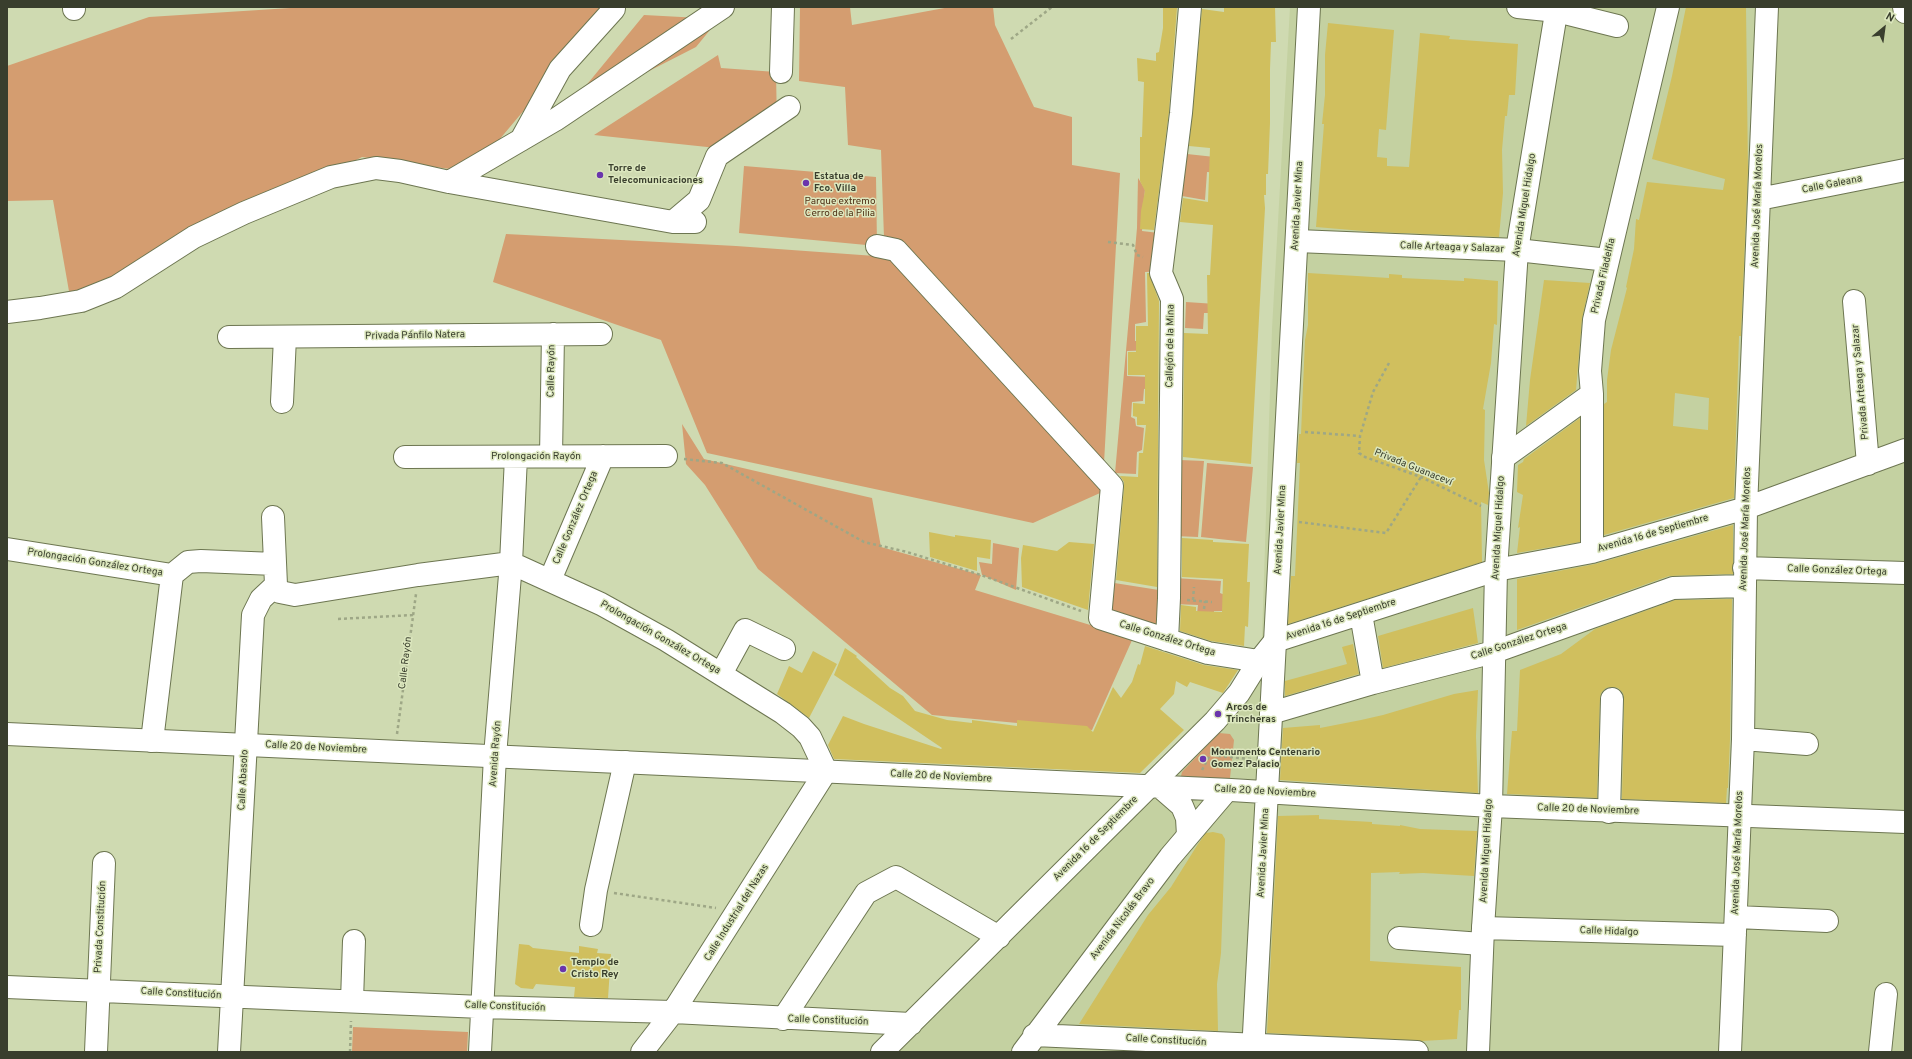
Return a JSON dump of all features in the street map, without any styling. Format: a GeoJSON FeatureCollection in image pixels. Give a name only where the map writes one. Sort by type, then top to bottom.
{"type":"FeatureCollection","features":[{"type":"Feature","properties":{"kind":"street"},"geometry":{"type":"LineString","coordinates":[[449,182],[555,120],[723,7]]}},
{"type":"Feature","properties":{"kind":"street"},"geometry":{"type":"LineString","coordinates":[[781,72],[783,7]]}},
{"type":"Feature","properties":{"kind":"street","name":"Callejón de la Mina"},"geometry":{"type":"LineString","coordinates":[[1167,640],[1169,598],[1172,299],[1161,273],[1181,113],[1190,7]]}},
{"type":"Feature","properties":{"kind":"street","name":"Avenida Javier Mina"},"geometry":{"type":"LineString","coordinates":[[1253,1048],[1309,7]]}},
{"type":"Feature","properties":{"kind":"street"},"geometry":{"type":"LineString","coordinates":[[1518,7],[1557,9],[1617,26]]}},
{"type":"Feature","properties":{"kind":"street","name":"Privada Filadelfia"},"geometry":{"type":"LineString","coordinates":[[1592,552],[1592,394],[1590,371],[1594,326],[1608,260],[1668,7]]}},
{"type":"Feature","properties":{"kind":"street","name":"Avenida José María Morelos"},"geometry":{"type":"LineString","coordinates":[[1730,1052],[1743,739],[1746,508],[1767,7]]}},
{"type":"Feature","properties":{"kind":"street"},"geometry":{"type":"LineString","coordinates":[[1904,7],[1905,12]]}},
{"type":"Feature","properties":{"kind":"street"},"geometry":{"type":"LineString","coordinates":[[520,141],[560,69],[614,9]]}},
{"type":"Feature","properties":{"kind":"street","name":"Avenida Miguel Hidalgo"},"geometry":{"type":"LineString","coordinates":[[1478,1052],[1490,806],[1496,570],[1516,250],[1557,9]]}},
{"type":"Feature","properties":{"kind":"street"},"geometry":{"type":"LineString","coordinates":[[673,222],[699,200],[717,156],[789,107]]}},
{"type":"Feature","properties":{"kind":"street"},"geometry":{"type":"LineString","coordinates":[[7,312],[40,308],[81,300],[116,287],[194,236],[244,213],[331,177],[376,168],[400,171],[449,182],[673,222],[696,222]]}},
{"type":"Feature","properties":{"kind":"street","name":"Calle Galeana"},"geometry":{"type":"LineString","coordinates":[[1759,199],[1905,170]]}},
{"type":"Feature","properties":{"kind":"street","name":"Calle Arteaga y Salazar"},"geometry":{"type":"LineString","coordinates":[[1296,241],[1516,250],[1608,260]]}},
{"type":"Feature","properties":{"kind":"street"},"geometry":{"type":"LineString","coordinates":[[877,246],[896,250],[1112,486],[1100,618]]}},
{"type":"Feature","properties":{"kind":"street","name":"Privada Arteaga y Salazar"},"geometry":{"type":"LineString","coordinates":[[1854,301],[1868,464]]}},
{"type":"Feature","properties":{"kind":"street","name":"Calle Rayón"},"geometry":{"type":"LineString","coordinates":[[551,456],[553,334]]}},
{"type":"Feature","properties":{"kind":"street","name":"Privada Pánfilo Natera"},"geometry":{"type":"LineString","coordinates":[[229,337],[601,334]]}},
{"type":"Feature","properties":{"kind":"street"},"geometry":{"type":"LineString","coordinates":[[282,402],[284,337]]}},
{"type":"Feature","properties":{"kind":"street"},"geometry":{"type":"LineString","coordinates":[[1503,458],[1592,394]]}},
{"type":"Feature","properties":{"kind":"street","name":"Avenida 16 de Septiembre"},"geometry":{"type":"LineString","coordinates":[[882,1052],[1154,786],[1215,721],[1238,693],[1258,660],[1275,641],[1496,570],[1592,552],[1746,508],[1905,450]]}},
{"type":"Feature","properties":{"kind":"street","name":"Calle González Ortega"},"geometry":{"type":"LineString","coordinates":[[550,580],[602,456]]}},
{"type":"Feature","properties":{"kind":"street","name":"Prolongación Rayón"},"geometry":{"type":"LineString","coordinates":[[405,457],[666,456]]}},
{"type":"Feature","properties":{"kind":"street","name":"Avenida Rayón"},"geometry":{"type":"LineString","coordinates":[[480,1052],[495,756],[511,563],[516,457]]}},
{"type":"Feature","properties":{"kind":"street"},"geometry":{"type":"LineString","coordinates":[[273,517],[275,574]]}},
{"type":"Feature","properties":{"kind":"street","name":"Prolongación González Ortega"},"geometry":{"type":"LineString","coordinates":[[7,549],[172,575],[188,562],[194,561],[275,574],[280,592],[295,595],[418,575],[511,563],[601,604],[666,640],[783,713],[801,727],[810,737],[826,771]]}},
{"type":"Feature","properties":{"kind":"street","name":"Calle González Ortega"},"geometry":{"type":"LineString","coordinates":[[1271,713],[1373,683],[1494,652],[1674,588],[1744,577],[1905,573]]}},
{"type":"Feature","properties":{"kind":"street","name":"Calle Abasolo"},"geometry":{"type":"LineString","coordinates":[[229,1052],[253,615],[275,574]]}},
{"type":"Feature","properties":{"kind":"street"},"geometry":{"type":"LineString","coordinates":[[152,741],[172,575]]}},
{"type":"Feature","properties":{"kind":"street"},"geometry":{"type":"LineString","coordinates":[[1361,614],[1373,683]]}},
{"type":"Feature","properties":{"kind":"street","name":"Calle González Ortega"},"geometry":{"type":"LineString","coordinates":[[1100,618],[1208,653],[1258,660]]}},
{"type":"Feature","properties":{"kind":"street"},"geometry":{"type":"LineString","coordinates":[[721,674],[745,630],[784,649]]}},
{"type":"Feature","properties":{"kind":"street"},"geometry":{"type":"LineString","coordinates":[[1608,812],[1612,699]]}},
{"type":"Feature","properties":{"kind":"street","name":"Calle 20 de Noviembre"},"geometry":{"type":"LineString","coordinates":[[7,734],[1154,786],[1220,782],[1267,792],[1490,806],[1608,812],[1905,822]]}},
{"type":"Feature","properties":{"kind":"street"},"geometry":{"type":"LineString","coordinates":[[1743,739],[1807,744]]}},
{"type":"Feature","properties":{"kind":"street"},"geometry":{"type":"LineString","coordinates":[[591,926],[596,890],[625,762]]}},
{"type":"Feature","properties":{"kind":"street","name":"Calle Industrial del Nazas"},"geometry":{"type":"LineString","coordinates":[[642,1052],[673,1012],[826,771]]}},
{"type":"Feature","properties":{"kind":"street","name":"Avenida Nicolás Bravo"},"geometry":{"type":"LineString","coordinates":[[1029,1044],[1188,835],[1220,782]]}},
{"type":"Feature","properties":{"kind":"street"},"geometry":{"type":"LineString","coordinates":[[1154,786],[1171,795],[1182,806],[1187,818],[1188,835]]}},
{"type":"Feature","properties":{"kind":"street","name":"Privada Constitución"},"geometry":{"type":"LineString","coordinates":[[98,990],[104,863]]}},
{"type":"Feature","properties":{"kind":"street"},"geometry":{"type":"LineString","coordinates":[[783,1019],[866,893],[896,877],[999,937]]}},
{"type":"Feature","properties":{"kind":"street","name":"Calle Hidalgo"},"geometry":{"type":"LineString","coordinates":[[1400,938],[1735,926],[1827,921]]}},
{"type":"Feature","properties":{"kind":"street"},"geometry":{"type":"LineString","coordinates":[[352,1001],[354,941]]}},
{"type":"Feature","properties":{"kind":"street","name":"Calle Constitución"},"geometry":{"type":"LineString","coordinates":[[7,987],[482,1007],[673,1012],[783,1019],[911,1024]]}},
{"type":"Feature","properties":{"kind":"street"},"geometry":{"type":"LineString","coordinates":[[96,1052],[98,990]]}},
{"type":"Feature","properties":{"kind":"street"},"geometry":{"type":"LineString","coordinates":[[1880,1052],[1886,994]]}},
{"type":"Feature","properties":{"kind":"street","name":"Calle Constitución"},"geometry":{"type":"LineString","coordinates":[[1029,1044],[1418,1052]]}},
{"type":"Feature","properties":{"kind":"path"},"geometry":{"type":"LineString","coordinates":[[1011,39],[1052,7]]}},
{"type":"Feature","properties":{"kind":"path"},"geometry":{"type":"LineString","coordinates":[[1108,242],[1133,245],[1137,255],[1149,260],[1163,258]]}},
{"type":"Feature","properties":{"kind":"path"},"geometry":{"type":"LineString","coordinates":[[1286,430],[1360,436],[1373,392],[1388,364]]}},
{"type":"Feature","properties":{"kind":"path","name":"Privada Guanaceví"},"geometry":{"type":"LineString","coordinates":[[1360,436],[1360,455],[1421,477],[1500,515]]}},
{"type":"Feature","properties":{"kind":"path"},"geometry":{"type":"LineString","coordinates":[[666,456],[722,464],[864,542],[907,552],[981,575],[1100,618]]}},
{"type":"Feature","properties":{"kind":"path"},"geometry":{"type":"LineString","coordinates":[[1282,520],[1386,533],[1421,477]]}},
{"type":"Feature","properties":{"kind":"path","name":"Calle Rayón"},"geometry":{"type":"LineString","coordinates":[[395,752],[418,575]]}},
{"type":"Feature","properties":{"kind":"path"},"geometry":{"type":"LineString","coordinates":[[1193,600],[1194,587]]}},
{"type":"Feature","properties":{"kind":"path"},"geometry":{"type":"LineString","coordinates":[[1169,598],[1212,602]]}},
{"type":"Feature","properties":{"kind":"path"},"geometry":{"type":"LineString","coordinates":[[1204,609],[1205,601]]}},
{"type":"Feature","properties":{"kind":"path"},"geometry":{"type":"LineString","coordinates":[[338,619],[413,614]]}},
{"type":"Feature","properties":{"kind":"path"},"geometry":{"type":"LineString","coordinates":[[1203,767],[1212,753],[1218,756],[1269,760]]}},
{"type":"Feature","properties":{"kind":"path"},"geometry":{"type":"LineString","coordinates":[[1218,756],[1220,782]]}},
{"type":"Feature","properties":{"kind":"path"},"geometry":{"type":"LineString","coordinates":[[596,890],[738,911]]}},
{"type":"Feature","properties":{"kind":"path"},"geometry":{"type":"LineString","coordinates":[[350,1052],[352,1001]]}},
{"type":"Feature","properties":{"kind":"shaded area"},"geometry":{"type":"Polygon","coordinates":[[[1290,7],[1905,7],[1905,1052],[890,1052],[1261,669],[1272,329],[1290,7]]]}},
{"type":"Feature","properties":{"kind":"green space"},"geometry":{"type":"Polygon","coordinates":[[[306,7],[611,7],[472,172],[362,157],[110,287],[70,297],[53,200],[7,201],[7,66],[149,17],[306,7]]]}},
{"type":"Feature","properties":{"kind":"green space"},"geometry":{"type":"Polygon","coordinates":[[[800,7],[850,7],[852,25],[950,7],[993,7],[995,25],[1034,107],[1072,117],[1072,165],[1120,173],[1104,463],[884,238],[881,150],[848,145],[845,87],[799,81],[800,7]]]}},
{"type":"Feature","properties":{"kind":"green space"},"geometry":{"type":"Polygon","coordinates":[[[644,15],[719,19],[696,47],[561,116],[644,15]]]}},
{"type":"Feature","properties":{"kind":"green space"},"geometry":{"type":"Polygon","coordinates":[[[718,55],[721,68],[776,72],[777,127],[726,149],[594,135],[718,55]]]}},
{"type":"Feature","properties":{"kind":"green space"},"geometry":{"type":"Polygon","coordinates":[[[1187,154],[1224,158],[1223,173],[1207,172],[1205,200],[1182,196],[1187,154]]]}},
{"type":"Feature","properties":{"kind":"green space","name":"Parque extremo Cerro de la Pilia"},"geometry":{"type":"Polygon","coordinates":[[[744,166],[876,177],[877,246],[739,233],[744,166]]]}},
{"type":"Feature","properties":{"kind":"green space"},"geometry":{"type":"Polygon","coordinates":[[[1138,178],[1145,189],[1142,231],[1167,234],[1164,271],[1145,272],[1146,322],[1135,324],[1135,341],[1156,340],[1157,350],[1127,351],[1127,376],[1150,377],[1149,388],[1144,389],[1143,401],[1132,402],[1131,417],[1135,419],[1136,426],[1144,428],[1142,450],[1137,452],[1136,474],[1115,473],[1137,228],[1138,178]]]}},
{"type":"Feature","properties":{"kind":"green space"},"geometry":{"type":"Polygon","coordinates":[[[506,234],[736,246],[889,257],[1109,489],[1033,523],[707,453],[661,340],[493,282],[506,234]]]}},
{"type":"Feature","properties":{"kind":"green space"},"geometry":{"type":"Polygon","coordinates":[[[1186,302],[1216,304],[1215,313],[1204,313],[1203,329],[1185,328],[1186,302]]]}},
{"type":"Feature","properties":{"kind":"green space"},"geometry":{"type":"Polygon","coordinates":[[[682,424],[704,459],[872,498],[881,547],[981,575],[975,590],[1133,638],[1092,730],[932,715],[758,569],[705,485],[686,464],[682,424]]]}},
{"type":"Feature","properties":{"kind":"green space"},"geometry":{"type":"Polygon","coordinates":[[[1180,460],[1204,461],[1198,537],[1175,536],[1180,460]]]}},
{"type":"Feature","properties":{"kind":"green space"},"geometry":{"type":"Polygon","coordinates":[[[1207,463],[1253,467],[1246,542],[1201,537],[1207,463]]]}},
{"type":"Feature","properties":{"kind":"green space"},"geometry":{"type":"Polygon","coordinates":[[[993,543],[1019,548],[1016,590],[982,575],[979,562],[992,564],[993,543]]]}},
{"type":"Feature","properties":{"kind":"green space"},"geometry":{"type":"Polygon","coordinates":[[[1175,578],[1221,581],[1220,593],[1225,595],[1224,611],[1214,611],[1213,625],[1196,623],[1198,605],[1173,604],[1175,578]]]}},
{"type":"Feature","properties":{"kind":"green space"},"geometry":{"type":"Polygon","coordinates":[[[1108,582],[1165,591],[1164,637],[1103,617],[1108,582]]]}},
{"type":"Feature","properties":{"kind":"green space"},"geometry":{"type":"Polygon","coordinates":[[[1219,733],[1230,734],[1234,740],[1230,778],[1227,782],[1180,780],[1182,772],[1219,733]]]}},
{"type":"Feature","properties":{"kind":"green space"},"geometry":{"type":"Polygon","coordinates":[[[353,1027],[468,1032],[467,1052],[352,1052],[353,1027]]]}},
{"type":"Feature","properties":{"kind":"building"},"geometry":{"type":"Polygon","coordinates":[[[1163,7],[1177,8],[1169,112],[1154,230],[1140,229],[1141,211],[1145,191],[1140,181],[1140,137],[1142,137],[1144,82],[1138,81],[1137,58],[1156,61],[1156,53],[1159,52],[1163,28],[1163,7]]]}},
{"type":"Feature","properties":{"kind":"building"},"geometry":{"type":"Polygon","coordinates":[[[1224,7],[1275,7],[1276,42],[1271,42],[1268,174],[1266,174],[1266,195],[1264,195],[1265,208],[1251,464],[1183,457],[1184,333],[1208,334],[1207,275],[1210,275],[1213,225],[1180,222],[1183,198],[1208,202],[1210,148],[1189,146],[1202,9],[1224,12],[1224,7]]]}},
{"type":"Feature","properties":{"kind":"building"},"geometry":{"type":"Polygon","coordinates":[[[1686,7],[1746,7],[1748,170],[1741,336],[1739,336],[1734,498],[1604,535],[1604,404],[1607,402],[1607,380],[1611,350],[1627,288],[1634,249],[1636,219],[1639,220],[1647,182],[1723,190],[1725,179],[1652,159],[1672,76],[1686,7]],[[1675,393],[1673,426],[1708,430],[1709,398],[1675,393]]]}},
{"type":"Feature","properties":{"kind":"building"},"geometry":{"type":"Polygon","coordinates":[[[1328,23],[1394,30],[1386,130],[1379,129],[1377,157],[1387,158],[1387,166],[1409,167],[1420,33],[1450,36],[1449,39],[1518,44],[1515,95],[1509,95],[1507,116],[1505,116],[1502,150],[1503,193],[1499,237],[1375,232],[1316,227],[1324,124],[1322,124],[1325,95],[1325,55],[1328,23]]]}},
{"type":"Feature","properties":{"kind":"building"},"geometry":{"type":"Polygon","coordinates":[[[1147,273],[1149,273],[1159,301],[1157,587],[1116,580],[1124,487],[1124,482],[1120,476],[1138,477],[1139,453],[1143,453],[1146,425],[1137,425],[1137,417],[1133,416],[1133,403],[1145,404],[1145,375],[1128,375],[1128,352],[1136,352],[1136,326],[1148,326],[1147,273]]]}},
{"type":"Feature","properties":{"kind":"building"},"geometry":{"type":"Polygon","coordinates":[[[1308,273],[1389,278],[1389,274],[1402,275],[1402,278],[1464,281],[1464,278],[1498,281],[1497,325],[1494,324],[1491,363],[1483,409],[1485,410],[1484,460],[1489,493],[1488,505],[1481,502],[1482,562],[1288,624],[1291,576],[1295,576],[1300,463],[1297,463],[1299,434],[1301,434],[1305,340],[1308,325],[1308,273]]]}},
{"type":"Feature","properties":{"kind":"building"},"geometry":{"type":"Polygon","coordinates":[[[1544,280],[1590,283],[1582,319],[1576,390],[1526,426],[1530,380],[1544,280]]]}},
{"type":"Feature","properties":{"kind":"building"},"geometry":{"type":"Polygon","coordinates":[[[1580,418],[1580,542],[1517,553],[1520,527],[1518,528],[1523,495],[1517,492],[1518,465],[1580,418]]]}},
{"type":"Feature","properties":{"kind":"building"},"geometry":{"type":"Polygon","coordinates":[[[1733,525],[1733,574],[1669,576],[1517,630],[1517,579],[1595,564],[1733,525]]]}},
{"type":"Feature","properties":{"kind":"building"},"geometry":{"type":"Polygon","coordinates":[[[929,532],[955,537],[955,535],[991,540],[990,559],[977,557],[977,571],[930,557],[929,532]]]}},
{"type":"Feature","properties":{"kind":"building"},"geometry":{"type":"Polygon","coordinates":[[[1182,538],[1213,540],[1213,542],[1249,544],[1247,582],[1250,582],[1248,627],[1245,626],[1244,646],[1211,641],[1180,631],[1181,605],[1196,607],[1196,611],[1222,612],[1223,579],[1182,577],[1182,538]]]}},
{"type":"Feature","properties":{"kind":"building"},"geometry":{"type":"Polygon","coordinates":[[[1069,542],[1094,544],[1088,610],[1022,587],[1021,558],[1023,545],[1057,551],[1069,542]]]}},
{"type":"Feature","properties":{"kind":"building"},"geometry":{"type":"Polygon","coordinates":[[[1732,599],[1730,739],[1726,803],[1622,799],[1624,699],[1623,693],[1618,688],[1613,687],[1606,688],[1601,693],[1600,699],[1597,798],[1507,794],[1512,731],[1517,731],[1520,670],[1561,654],[1595,629],[1675,600],[1732,599]]]}},
{"type":"Feature","properties":{"kind":"building"},"geometry":{"type":"Polygon","coordinates":[[[1473,608],[1478,643],[1383,668],[1378,636],[1473,608]]]}},
{"type":"Feature","properties":{"kind":"building"},"geometry":{"type":"Polygon","coordinates":[[[1353,644],[1359,674],[1285,696],[1285,681],[1347,664],[1342,647],[1353,644]]]}},
{"type":"Feature","properties":{"kind":"building"},"geometry":{"type":"Polygon","coordinates":[[[1145,646],[1204,665],[1238,670],[1223,693],[1190,682],[1187,687],[1176,681],[1174,694],[1160,709],[1184,730],[1140,773],[834,759],[828,745],[843,716],[941,749],[942,748],[834,675],[845,648],[857,656],[856,657],[890,688],[903,696],[915,711],[947,720],[972,723],[972,720],[1017,726],[1017,720],[1087,726],[1093,732],[1113,687],[1121,698],[1132,682],[1138,664],[1140,665],[1145,646]]]}},
{"type":"Feature","properties":{"kind":"building"},"geometry":{"type":"Polygon","coordinates":[[[813,651],[837,664],[809,718],[777,694],[789,666],[802,673],[813,651]]]}},
{"type":"Feature","properties":{"kind":"building"},"geometry":{"type":"Polygon","coordinates":[[[1478,690],[1476,736],[1478,793],[1280,780],[1283,728],[1320,725],[1320,728],[1383,715],[1454,694],[1478,690]]]}},
{"type":"Feature","properties":{"kind":"building"},"geometry":{"type":"Polygon","coordinates":[[[1319,815],[1319,819],[1372,822],[1372,824],[1400,825],[1420,829],[1477,831],[1474,876],[1423,873],[1399,874],[1400,872],[1371,873],[1370,961],[1461,967],[1461,1010],[1459,1010],[1457,1039],[1422,1041],[1267,1033],[1278,816],[1319,815]]]}},
{"type":"Feature","properties":{"kind":"building"},"geometry":{"type":"Polygon","coordinates":[[[1213,832],[1222,834],[1225,839],[1221,953],[1217,984],[1218,1031],[1079,1024],[1148,915],[1171,887],[1206,833],[1213,832]]]}},
{"type":"Feature","properties":{"kind":"building","name":"Templo de Cristo Rey"},"geometry":{"type":"Polygon","coordinates":[[[519,944],[529,945],[533,948],[579,953],[579,946],[598,949],[597,953],[611,954],[608,998],[574,997],[575,987],[536,984],[533,989],[521,988],[515,984],[519,944]]]}},
{"type":"Feature","properties":{"kind":"place","name":"Torre de Telecomunicaciones"},"geometry":{"type":"Point","coordinates":[600,175]}},
{"type":"Feature","properties":{"kind":"place","name":"Estatua de Fco. Villa"},"geometry":{"type":"Point","coordinates":[806,183]}},
{"type":"Feature","properties":{"kind":"place","name":"Arcos de Trincheras"},"geometry":{"type":"Point","coordinates":[1218,714]}},
{"type":"Feature","properties":{"kind":"place","name":"Monumento Centenario Gomez Palacio"},"geometry":{"type":"Point","coordinates":[1203,759]}},
{"type":"Feature","properties":{"kind":"place","name":"Templo de Cristo Rey"},"geometry":{"type":"Point","coordinates":[563,969]}}]}
